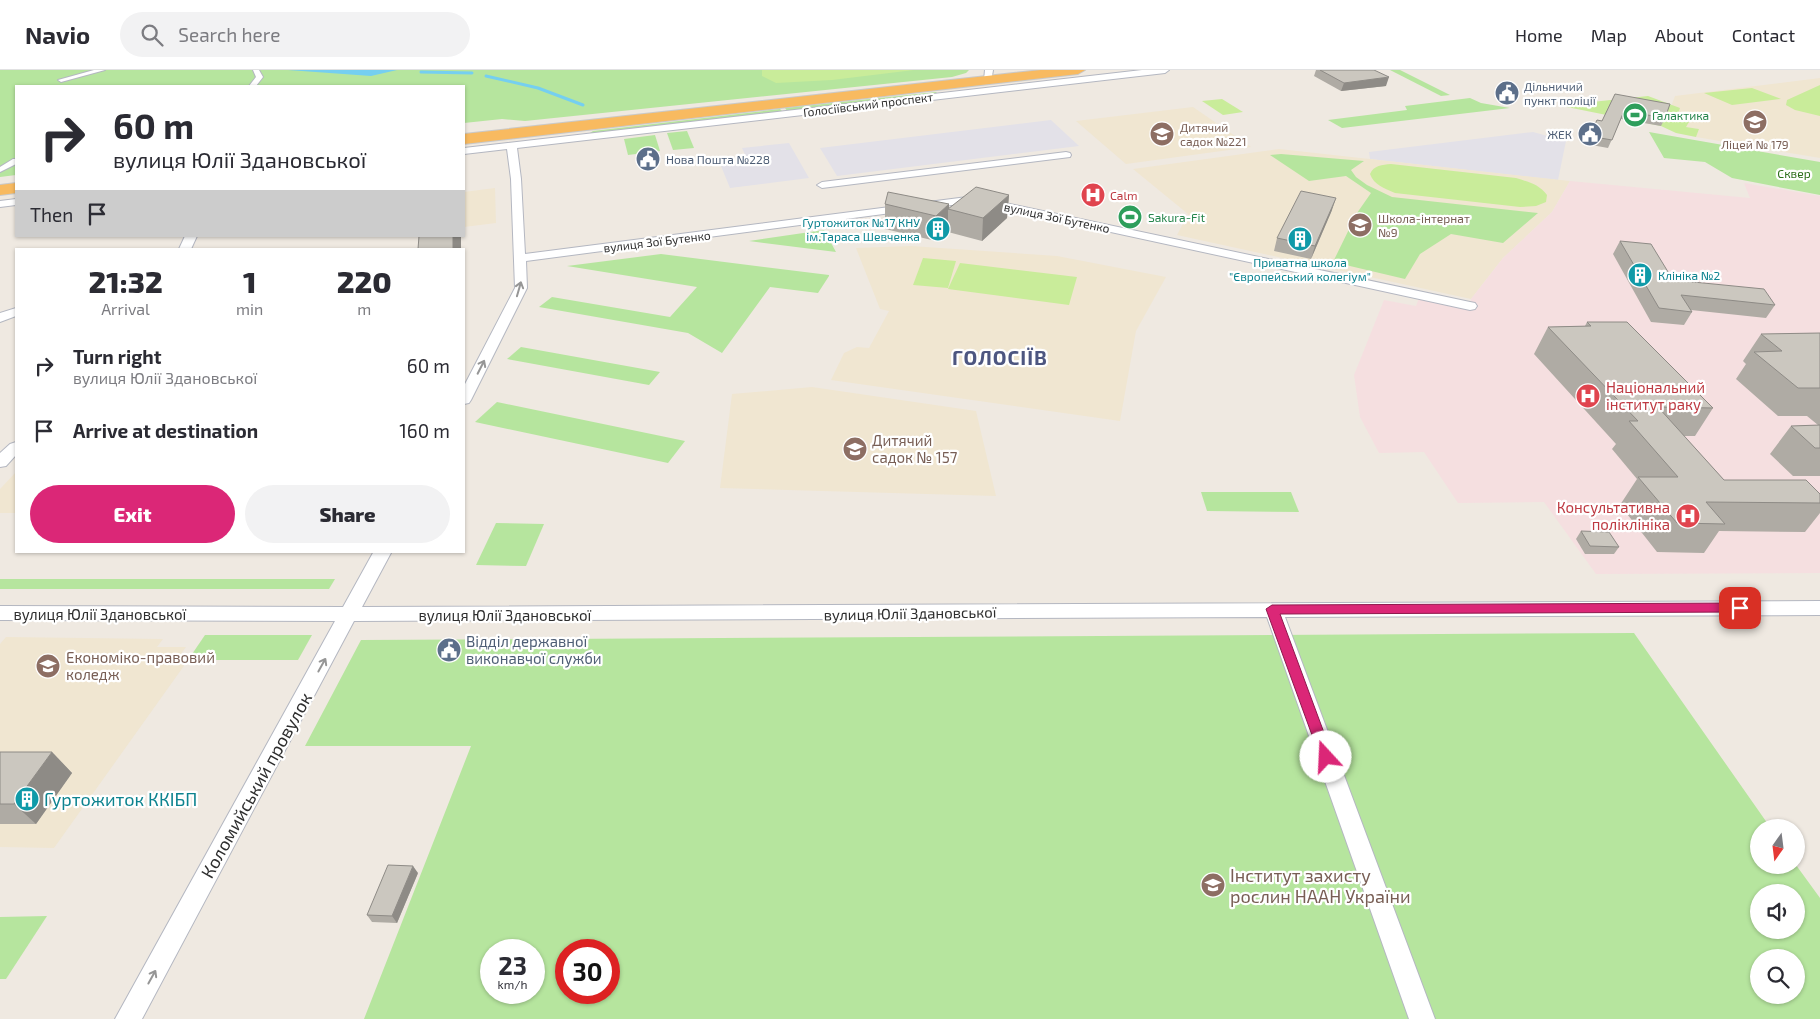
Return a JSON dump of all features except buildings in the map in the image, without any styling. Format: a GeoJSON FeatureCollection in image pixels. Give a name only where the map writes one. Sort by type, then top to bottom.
{"type":"FeatureCollection","features":[{"type":"Feature","properties":{"kind":"highway","name":"Голосіївський проспект"},"geometry":{"type":"LineString","coordinates":[[465,139],[988,75],[1078,70]]}},
{"type":"Feature","properties":{"kind":"highway"},"geometry":{"type":"LineString","coordinates":[[0,190],[15,188]]}},
{"type":"Feature","properties":{"kind":"street"},"geometry":{"type":"LineString","coordinates":[[59,83],[67,70]]}},
{"type":"Feature","properties":{"kind":"street"},"geometry":{"type":"LineString","coordinates":[[59,83],[102,70]]}},
{"type":"Feature","properties":{"kind":"street"},"geometry":{"type":"LineString","coordinates":[[254,85],[260,76],[256,70]]}},
{"type":"Feature","properties":{"kind":"street","name":"Голосіївський проспект"},"geometry":{"type":"LineString","coordinates":[[465,151],[1166,70]]}},
{"type":"Feature","properties":{"kind":"street","name":"Голосіївський проспект"},"geometry":{"type":"LineString","coordinates":[[571,138],[588,125]]}},
{"type":"Feature","properties":{"kind":"street"},"geometry":{"type":"LineString","coordinates":[[465,398],[521,288],[516,179],[512,146]]}},
{"type":"Feature","properties":{"kind":"street"},"geometry":{"type":"LineString","coordinates":[[822,185],[1066,155]]}},
{"type":"Feature","properties":{"kind":"street"},"geometry":{"type":"LineString","coordinates":[[0,170],[15,162]]}},
{"type":"Feature","properties":{"kind":"street","name":"вулиця Зої Бутенко"},"geometry":{"type":"LineString","coordinates":[[520,258],[967,200],[982,201],[1470,306]]}},
{"type":"Feature","properties":{"kind":"street"},"geometry":{"type":"LineString","coordinates":[[0,204],[15,202]]}},
{"type":"Feature","properties":{"kind":"street"},"geometry":{"type":"LineString","coordinates":[[0,318],[15,312]]}},
{"type":"Feature","properties":{"kind":"street"},"geometry":{"type":"LineString","coordinates":[[0,462],[15,448]]}},
{"type":"Feature","properties":{"kind":"street","name":"Коломийський провулок"},"geometry":{"type":"LineString","coordinates":[[128,1019],[382,553]]}},
{"type":"Feature","properties":{"kind":"street","name":"вулиця Юлії Здановської"},"geometry":{"type":"LineString","coordinates":[[0,613],[349,616],[1272,609],[1820,608]]}},
{"type":"Feature","properties":{"kind":"street"},"geometry":{"type":"LineString","coordinates":[[1272,609],[1422,1019]]}},
{"type":"Feature","properties":{"kind":"shaded area","name":"Ліцей № 179"},"geometry":{"type":"Polygon","coordinates":[[[1820,78],[1820,158],[1696,137],[1699,129],[1686,127],[1672,104],[1675,96],[1820,78]]]}},
{"type":"Feature","properties":{"kind":"shaded area","name":"Дитячий садок №221"},"geometry":{"type":"Polygon","coordinates":[[[1193,107],[1251,147],[1126,164],[1076,121],[1193,107]]]}},
{"type":"Feature","properties":{"kind":"shaded area"},"geometry":{"type":"Polygon","coordinates":[[[1051,120],[1079,146],[837,176],[820,148],[1051,120]]]}},
{"type":"Feature","properties":{"kind":"shaded area"},"geometry":{"type":"Polygon","coordinates":[[[1533,132],[1566,141],[1558,180],[1370,159],[1369,152],[1533,132]]]}},
{"type":"Feature","properties":{"kind":"shaded area"},"geometry":{"type":"Polygon","coordinates":[[[789,143],[809,178],[730,188],[721,166],[749,163],[742,148],[789,143]]]}},
{"type":"Feature","properties":{"kind":"shaded area","name":"Школа-інтернат №9"},"geometry":{"type":"Polygon","coordinates":[[[1279,149],[1570,181],[1552,212],[1503,258],[1471,299],[1177,235],[1188,214],[1133,169],[1279,149]]]}},
{"type":"Feature","properties":{"kind":"shaded area","name":"Національний інститут раку"},"geometry":{"type":"Polygon","coordinates":[[[1570,181],[1750,198],[1744,183],[1820,196],[1820,573],[1596,574],[1544,502],[1458,503],[1424,452],[1379,453],[1360,417],[1354,375],[1384,300],[1416,306],[1419,298],[1469,308],[1471,299],[1503,258],[1552,212],[1570,181]]]}},
{"type":"Feature","properties":{"kind":"shaded area"},"geometry":{"type":"Polygon","coordinates":[[[495,188],[496,223],[465,227],[465,192],[495,188]]]}},
{"type":"Feature","properties":{"kind":"shaded area"},"geometry":{"type":"Polygon","coordinates":[[[911,246],[1057,256],[1166,277],[1136,331],[1120,421],[831,380],[844,353],[857,347],[869,348],[889,311],[880,309],[856,248],[911,246]]]}},
{"type":"Feature","properties":{"kind":"shaded area","name":"Дитячий садок № 157"},"geometry":{"type":"Polygon","coordinates":[[[812,387],[976,411],[996,496],[720,488],[732,394],[812,387]]]}},
{"type":"Feature","properties":{"kind":"shaded area"},"geometry":{"type":"Polygon","coordinates":[[[15,473],[15,513],[0,513],[0,489],[15,473]]]}},
{"type":"Feature","properties":{"kind":"shaded area"},"geometry":{"type":"Polygon","coordinates":[[[6,637],[163,639],[157,647],[186,647],[175,662],[186,663],[54,848],[0,847],[0,644],[6,637]]]}},
{"type":"Feature","properties":{"kind":"green space"},"geometry":{"type":"Polygon","coordinates":[[[0,70],[969,70],[966,73],[952,77],[525,121],[502,119],[465,123],[465,85],[15,85],[15,175],[0,177],[0,70]]]}},
{"type":"Feature","properties":{"kind":"green space"},"geometry":{"type":"Polygon","coordinates":[[[762,70],[914,70],[832,80],[776,83],[762,76],[762,70]]]}},
{"type":"Feature","properties":{"kind":"green space"},"geometry":{"type":"Polygon","coordinates":[[[1390,70],[1400,70],[1450,95],[1441,96],[1390,70]]]}},
{"type":"Feature","properties":{"kind":"green space"},"geometry":{"type":"Polygon","coordinates":[[[1820,85],[1820,116],[1795,110],[1786,105],[1787,100],[1820,85]]]}},
{"type":"Feature","properties":{"kind":"green space"},"geometry":{"type":"Polygon","coordinates":[[[1752,88],[1781,99],[1732,105],[1704,93],[1752,88]]]}},
{"type":"Feature","properties":{"kind":"green space"},"geometry":{"type":"Polygon","coordinates":[[[936,92],[938,94],[788,112],[785,108],[936,92]]]}},
{"type":"Feature","properties":{"kind":"green space"},"geometry":{"type":"Polygon","coordinates":[[[1648,96],[1680,108],[1678,114],[1692,117],[1686,127],[1699,129],[1696,137],[1676,133],[1661,126],[1562,106],[1564,105],[1648,96]]]}},
{"type":"Feature","properties":{"kind":"green space"},"geometry":{"type":"Polygon","coordinates":[[[1470,98],[1481,103],[1510,108],[1342,128],[1328,120],[1407,110],[1405,106],[1470,98]]]}},
{"type":"Feature","properties":{"kind":"green space"},"geometry":{"type":"Polygon","coordinates":[[[1222,99],[1243,112],[1223,115],[1202,101],[1222,99]]]}},
{"type":"Feature","properties":{"kind":"green space"},"geometry":{"type":"Polygon","coordinates":[[[780,109],[783,112],[587,135],[593,131],[780,109]]]}},
{"type":"Feature","properties":{"kind":"green space"},"geometry":{"type":"Polygon","coordinates":[[[687,131],[694,148],[673,150],[667,133],[687,131]]]}},
{"type":"Feature","properties":{"kind":"green space","name":"Сквер"},"geometry":{"type":"Polygon","coordinates":[[[1649,132],[1820,162],[1820,195],[1732,178],[1705,162],[1664,158],[1649,132]]]}},
{"type":"Feature","properties":{"kind":"green space"},"geometry":{"type":"Polygon","coordinates":[[[655,135],[660,151],[628,155],[624,139],[655,135]]]}},
{"type":"Feature","properties":{"kind":"green space"},"geometry":{"type":"Polygon","coordinates":[[[1281,154],[1364,161],[1351,170],[1356,177],[1367,185],[1392,197],[1538,213],[1503,243],[1451,234],[1420,254],[1405,279],[1333,262],[1357,213],[1371,193],[1346,176],[1309,181],[1270,155],[1281,154]]]}},
{"type":"Feature","properties":{"kind":"green space"},"geometry":{"type":"Polygon","coordinates":[[[1391,164],[1516,178],[1540,188],[1547,195],[1546,202],[1536,206],[1520,207],[1395,193],[1377,184],[1370,174],[1376,167],[1391,164]]]}},
{"type":"Feature","properties":{"kind":"green space"},"geometry":{"type":"Polygon","coordinates":[[[824,230],[836,252],[749,241],[824,230]]]}},
{"type":"Feature","properties":{"kind":"green space"},"geometry":{"type":"Polygon","coordinates":[[[661,254],[829,276],[818,293],[770,287],[722,353],[688,333],[539,307],[552,297],[670,317],[697,287],[567,266],[661,254]]]}},
{"type":"Feature","properties":{"kind":"green space"},"geometry":{"type":"Polygon","coordinates":[[[923,258],[956,261],[948,288],[913,285],[923,258]]]}},
{"type":"Feature","properties":{"kind":"green space"},"geometry":{"type":"Polygon","coordinates":[[[960,263],[1077,277],[1069,305],[948,289],[960,263]]]}},
{"type":"Feature","properties":{"kind":"green space"},"geometry":{"type":"Polygon","coordinates":[[[521,347],[660,372],[649,385],[507,359],[521,347]]]}},
{"type":"Feature","properties":{"kind":"green space"},"geometry":{"type":"Polygon","coordinates":[[[497,402],[685,441],[668,463],[475,422],[497,402]]]}},
{"type":"Feature","properties":{"kind":"green space"},"geometry":{"type":"Polygon","coordinates":[[[1201,492],[1291,492],[1299,512],[1207,511],[1201,492]]]}},
{"type":"Feature","properties":{"kind":"green space"},"geometry":{"type":"Polygon","coordinates":[[[496,523],[544,524],[526,566],[476,565],[496,523]]]}},
{"type":"Feature","properties":{"kind":"green space"},"geometry":{"type":"Polygon","coordinates":[[[0,579],[335,579],[329,589],[0,589],[0,579]]]}},
{"type":"Feature","properties":{"kind":"green space"},"geometry":{"type":"Polygon","coordinates":[[[1634,633],[1764,819],[1750,819],[1750,874],[1803,874],[1820,898],[1820,1019],[364,1019],[471,746],[305,746],[361,640],[1634,633]]]}},
{"type":"Feature","properties":{"kind":"green space"},"geometry":{"type":"Polygon","coordinates":[[[205,635],[312,635],[298,660],[188,660],[205,635]]]}},
{"type":"Feature","properties":{"kind":"green space"},"geometry":{"type":"Polygon","coordinates":[[[47,916],[6,979],[0,979],[0,917],[47,916]]]}},
{"type":"Feature","properties":{"kind":"water"},"geometry":{"type":"Polygon","coordinates":[[[288,70],[397,70],[371,76],[288,70]]]}},
{"type":"Feature","properties":{"kind":"waterway"},"geometry":{"type":"LineString","coordinates":[[421,72],[472,73]]}},
{"type":"Feature","properties":{"kind":"waterway"},"geometry":{"type":"LineString","coordinates":[[486,76],[538,88],[583,105]]}},
{"type":"Feature","properties":{"kind":"place","name":"Дільничий пункт поліції"},"geometry":{"type":"Point","coordinates":[1507,93]}},
{"type":"Feature","properties":{"kind":"place","name":"Галактика"},"geometry":{"type":"Point","coordinates":[1635,115]}},
{"type":"Feature","properties":{"kind":"place","name":"Ліцей № 179"},"geometry":{"type":"Point","coordinates":[1755,122]}},
{"type":"Feature","properties":{"kind":"place","name":"Дитячий садок №221"},"geometry":{"type":"Point","coordinates":[1162,134]}},
{"type":"Feature","properties":{"kind":"place","name":"ЖЕК"},"geometry":{"type":"Point","coordinates":[1590,134]}},
{"type":"Feature","properties":{"kind":"place","name":"Нова Пошта №228"},"geometry":{"type":"Point","coordinates":[648,159]}},
{"type":"Feature","properties":{"kind":"place","name":"Calm"},"geometry":{"type":"Point","coordinates":[1093,195]}},
{"type":"Feature","properties":{"kind":"place","name":"Sakura-Fit"},"geometry":{"type":"Point","coordinates":[1130,217]}},
{"type":"Feature","properties":{"kind":"place","name":"Школа-інтернат №9"},"geometry":{"type":"Point","coordinates":[1360,225]}},
{"type":"Feature","properties":{"kind":"place","name":"Гуртожиток №17 КНУ ім.Тараса Шевченка"},"geometry":{"type":"Point","coordinates":[938,229]}},
{"type":"Feature","properties":{"kind":"place","name":"Приватна школа \"Європейський колегіум\""},"geometry":{"type":"Point","coordinates":[1300,239]}},
{"type":"Feature","properties":{"kind":"place","name":"Клініка №2"},"geometry":{"type":"Point","coordinates":[1640,275]}},
{"type":"Feature","properties":{"kind":"place","name":"Національний інститут раку"},"geometry":{"type":"Point","coordinates":[1588,396]}},
{"type":"Feature","properties":{"kind":"place","name":"Дитячий садок № 157"},"geometry":{"type":"Point","coordinates":[855,449]}},
{"type":"Feature","properties":{"kind":"place","name":"Консультативна поліклініка"},"geometry":{"type":"Point","coordinates":[1688,516]}},
{"type":"Feature","properties":{"kind":"place","name":"Відділ державної виконавчої служби"},"geometry":{"type":"Point","coordinates":[449,650]}},
{"type":"Feature","properties":{"kind":"place","name":"Економіко-правовий коледж"},"geometry":{"type":"Point","coordinates":[48,666]}},
{"type":"Feature","properties":{"kind":"place","name":"Гуртожиток ККІБП"},"geometry":{"type":"Point","coordinates":[27,799]}},
{"type":"Feature","properties":{"kind":"place","name":"Інститут захисту рослин НААН України"},"geometry":{"type":"Point","coordinates":[1213,885]}},
{"type":"Feature","properties":{"kind":"district","name":"ГОЛОСІЇВ"},"geometry":{"type":"Point","coordinates":[1000,357]}},
{"type":"Feature","properties":{"kind":"route"},"geometry":{"type":"LineString","coordinates":[[1326,757],[1272,609],[1740,608]]}}]}
